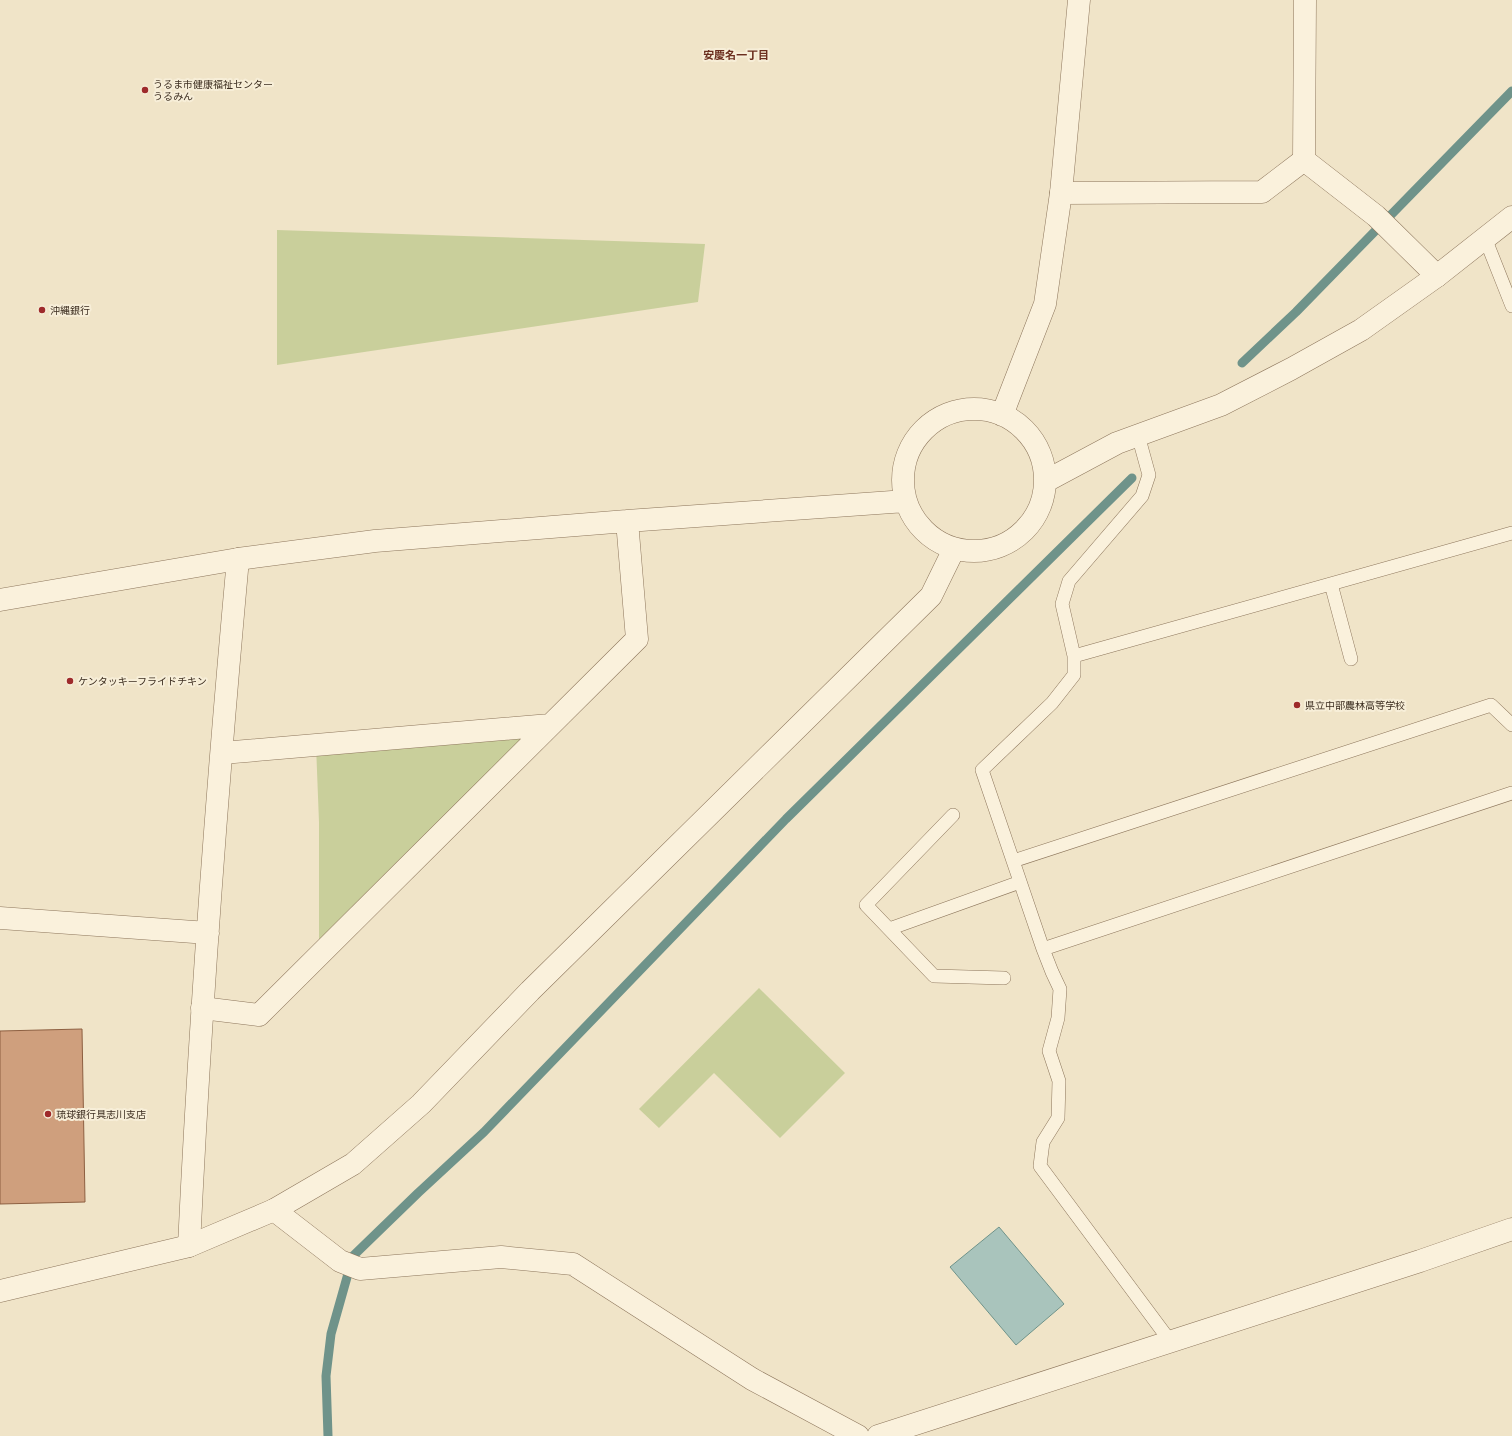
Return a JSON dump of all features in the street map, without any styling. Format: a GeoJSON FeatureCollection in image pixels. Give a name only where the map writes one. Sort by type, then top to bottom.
{"type":"FeatureCollection","features":[{"type":"Feature","properties":{"kind":"street"},"geometry":{"type":"LineString","coordinates":[[1002,415],[1045,304],[1061,193],[1079,0]]}},
{"type":"Feature","properties":{"kind":"street"},"geometry":{"type":"LineString","coordinates":[[1304,160],[1305,0]]}},
{"type":"Feature","properties":{"kind":"street"},"geometry":{"type":"LineString","coordinates":[[1061,193],[1262,192],[1304,160]]}},
{"type":"Feature","properties":{"kind":"street"},"geometry":{"type":"LineString","coordinates":[[1304,160],[1376,216],[1437,276]]}},
{"type":"Feature","properties":{"kind":"street"},"geometry":{"type":"LineString","coordinates":[[1046,481],[1117,443],[1221,406],[1361,330],[1437,276],[1512,217]]}},
{"type":"Feature","properties":{"kind":"street"},"geometry":{"type":"LineString","coordinates":[[972,410],[980,410],[1002,415],[1020,426],[1034,442],[1043,460],[1046,481],[1042,503],[1032,522],[1016,538],[997,548],[975,551],[954,549],[932,538],[916,522],[906,501],[903,478],[907,456],[919,436],[936,421],[958,412],[972,410]]}},
{"type":"Feature","properties":{"kind":"street"},"geometry":{"type":"LineString","coordinates":[[0,600],[238,559],[375,541],[906,501]]}},
{"type":"Feature","properties":{"kind":"street"},"geometry":{"type":"LineString","coordinates":[[202,1008],[259,1015],[637,639],[627,521]]}},
{"type":"Feature","properties":{"kind":"street"},"geometry":{"type":"LineString","coordinates":[[0,1291],[189,1246],[274,1210],[353,1164],[420,1104],[535,986],[931,596],[954,549]]}},
{"type":"Feature","properties":{"kind":"street"},"geometry":{"type":"LineString","coordinates":[[189,1246],[202,1008],[238,559]]}},
{"type":"Feature","properties":{"kind":"street"},"geometry":{"type":"LineString","coordinates":[[222,753],[550,725]]}},
{"type":"Feature","properties":{"kind":"street"},"geometry":{"type":"LineString","coordinates":[[0,918],[208,933]]}},
{"type":"Feature","properties":{"kind":"street"},"geometry":{"type":"LineString","coordinates":[[274,1210],[340,1261],[360,1269],[501,1257],[573,1264],[752,1379],[858,1436]]}},
{"type":"Feature","properties":{"kind":"street"},"geometry":{"type":"LineString","coordinates":[[878,1436],[1420,1261],[1512,1229]]}},
{"type":"Feature","properties":{"kind":"lane"},"geometry":{"type":"LineString","coordinates":[[1485,238],[1508,284],[1512,306]]}},
{"type":"Feature","properties":{"kind":"lane"},"geometry":{"type":"LineString","coordinates":[[1138,435],[1149,475],[1142,496],[1069,581],[1062,604],[1074,656],[1074,675],[1052,703],[982,770],[1043,949],[1060,989],[1058,1018],[1049,1050],[1059,1081],[1058,1118],[1043,1142],[1040,1166],[1170,1341]]}},
{"type":"Feature","properties":{"kind":"lane"},"geometry":{"type":"LineString","coordinates":[[1074,656],[1512,533]]}},
{"type":"Feature","properties":{"kind":"lane"},"geometry":{"type":"LineString","coordinates":[[1331,584],[1351,659]]}},
{"type":"Feature","properties":{"kind":"lane"},"geometry":{"type":"LineString","coordinates":[[1013,861],[1490,705],[1512,725]]}},
{"type":"Feature","properties":{"kind":"lane"},"geometry":{"type":"LineString","coordinates":[[1043,949],[1512,793]]}},
{"type":"Feature","properties":{"kind":"lane"},"geometry":{"type":"LineString","coordinates":[[953,815],[866,905],[934,976],[1004,978]]}},
{"type":"Feature","properties":{"kind":"lane"},"geometry":{"type":"LineString","coordinates":[[889,929],[1020,882]]}},
{"type":"Feature","properties":{"kind":"green space"},"geometry":{"type":"Polygon","coordinates":[[[277,230],[705,244],[698,302],[277,365],[277,230]]]}},
{"type":"Feature","properties":{"kind":"green space"},"geometry":{"type":"Polygon","coordinates":[[[550,725],[319,955],[319,822],[316,745],[550,725]]]}},
{"type":"Feature","properties":{"kind":"green space"},"geometry":{"type":"Polygon","coordinates":[[[759,988],[845,1073],[780,1138],[714,1073],[659,1128],[639,1109],[759,988]]]}},
{"type":"Feature","properties":{"kind":"water"},"geometry":{"type":"Polygon","coordinates":[[[999,1227],[1064,1304],[1016,1345],[950,1267],[999,1227]]]}},
{"type":"Feature","properties":{"kind":"building"},"geometry":{"type":"Polygon","coordinates":[[[82,1029],[85,1202],[0,1204],[0,1031],[82,1029]]]}},
{"type":"Feature","properties":{"kind":"waterway"},"geometry":{"type":"LineString","coordinates":[[1242,363],[1296,312],[1512,91]]}},
{"type":"Feature","properties":{"kind":"waterway"},"geometry":{"type":"LineString","coordinates":[[328,1436],[326,1376],[331,1334],[353,1256],[484,1132],[786,819],[1132,478]]}},
{"type":"Feature","properties":{"kind":"place","name":"うるま市健康福祉センター うるみん"},"geometry":{"type":"Point","coordinates":[145,90]}},
{"type":"Feature","properties":{"kind":"place","name":"沖縄銀行"},"geometry":{"type":"Point","coordinates":[42,310]}},
{"type":"Feature","properties":{"kind":"place","name":"ケンタッキーフライドチキン"},"geometry":{"type":"Point","coordinates":[70,681]}},
{"type":"Feature","properties":{"kind":"place","name":"県立中部農林高等学校"},"geometry":{"type":"Point","coordinates":[1297,705]}},
{"type":"Feature","properties":{"kind":"place","name":"琉球銀行具志川支店"},"geometry":{"type":"Point","coordinates":[48,1114]}},
{"type":"Feature","properties":{"kind":"district","name":"安慶名一丁目"},"geometry":{"type":"Point","coordinates":[736,55]}}]}
